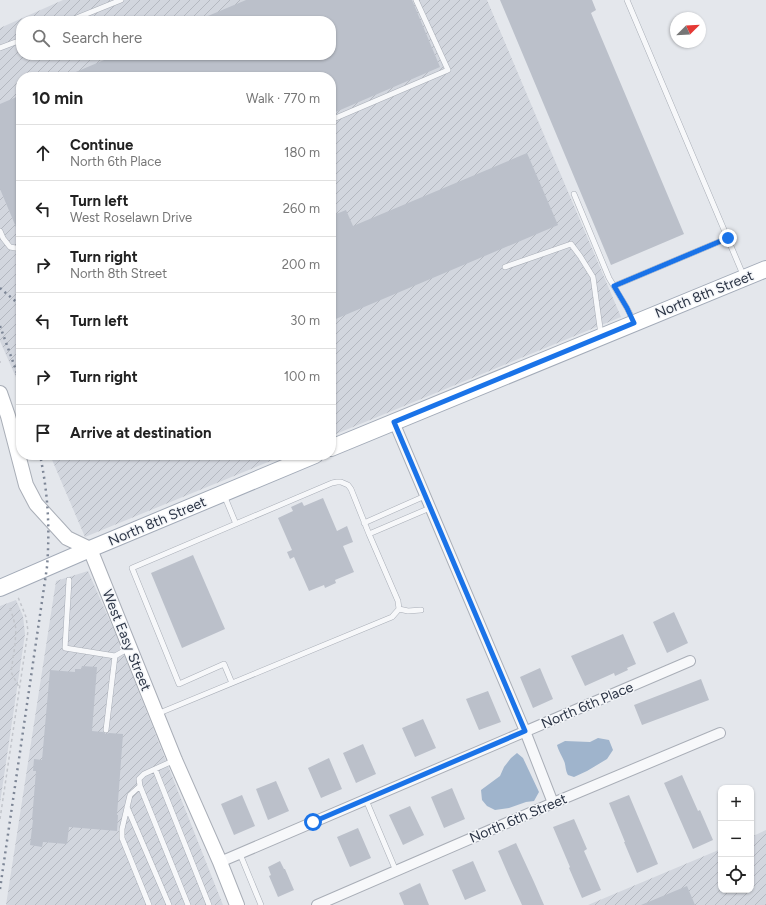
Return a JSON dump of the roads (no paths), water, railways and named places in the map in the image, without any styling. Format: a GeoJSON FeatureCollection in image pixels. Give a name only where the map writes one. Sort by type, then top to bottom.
{"type":"FeatureCollection","features":[{"type":"Feature","properties":{"kind":"main road","name":"North 8th Street"},"geometry":{"type":"LineString","coordinates":[[336,446],[766,269]]}},
{"type":"Feature","properties":{"kind":"main road","name":"North 8th Street"},"geometry":{"type":"LineString","coordinates":[[0,588],[303,460]]}},
{"type":"Feature","properties":{"kind":"street"},"geometry":{"type":"LineString","coordinates":[[0,393],[16,447]]}},
{"type":"Feature","properties":{"kind":"street"},"geometry":{"type":"LineString","coordinates":[[394,422],[525,731],[553,803]]}},
{"type":"Feature","properties":{"kind":"street"},"geometry":{"type":"LineString","coordinates":[[19,460],[26,486],[36,504],[67,538],[90,549]]}},
{"type":"Feature","properties":{"kind":"street","name":"West Easy Street"},"geometry":{"type":"LineString","coordinates":[[90,549],[156,714],[237,905]]}},
{"type":"Feature","properties":{"kind":"street","name":"North 6th Place"},"geometry":{"type":"LineString","coordinates":[[220,862],[690,661]]}},
{"type":"Feature","properties":{"kind":"street","name":"North 6th Street"},"geometry":{"type":"LineString","coordinates":[[317,905],[720,733]]}},
{"type":"Feature","properties":{"kind":"lane"},"geometry":{"type":"LineString","coordinates":[[81,16],[121,0]]}},
{"type":"Feature","properties":{"kind":"lane"},"geometry":{"type":"LineString","coordinates":[[336,118],[448,70],[416,0]]}},
{"type":"Feature","properties":{"kind":"lane"},"geometry":{"type":"LineString","coordinates":[[627,0],[744,278]]}},
{"type":"Feature","properties":{"kind":"lane"},"geometry":{"type":"LineString","coordinates":[[0,48],[16,42]]}},
{"type":"Feature","properties":{"kind":"lane"},"geometry":{"type":"LineString","coordinates":[[574,194],[606,271],[634,323]]}},
{"type":"Feature","properties":{"kind":"lane"},"geometry":{"type":"LineString","coordinates":[[0,231],[10,247],[16,248]]}},
{"type":"Feature","properties":{"kind":"lane"},"geometry":{"type":"LineString","coordinates":[[614,286],[728,238]]}},
{"type":"Feature","properties":{"kind":"lane"},"geometry":{"type":"LineString","coordinates":[[505,267],[571,244],[593,277],[602,336]]}},
{"type":"Feature","properties":{"kind":"lane"},"geometry":{"type":"LineString","coordinates":[[156,714],[232,683],[392,617],[399,609],[398,601],[351,489],[345,483],[337,482],[132,568],[179,684],[224,664],[232,683]]}},
{"type":"Feature","properties":{"kind":"lane"},"geometry":{"type":"LineString","coordinates":[[223,493],[236,524]]}},
{"type":"Feature","properties":{"kind":"lane"},"geometry":{"type":"LineString","coordinates":[[364,523],[425,496]]}},
{"type":"Feature","properties":{"kind":"lane"},"geometry":{"type":"LineString","coordinates":[[369,534],[430,508]]}},
{"type":"Feature","properties":{"kind":"lane"},"geometry":{"type":"LineString","coordinates":[[69,580],[65,648],[115,656],[130,648]]}},
{"type":"Feature","properties":{"kind":"lane"},"geometry":{"type":"LineString","coordinates":[[399,609],[408,611],[421,610]]}},
{"type":"Feature","properties":{"kind":"lane"},"geometry":{"type":"LineString","coordinates":[[106,730],[115,656]]}},
{"type":"Feature","properties":{"kind":"lane"},"geometry":{"type":"LineString","coordinates":[[175,760],[144,774],[139,779],[140,786],[188,905]]}},
{"type":"Feature","properties":{"kind":"lane"},"geometry":{"type":"LineString","coordinates":[[155,769],[209,905]]}},
{"type":"Feature","properties":{"kind":"lane"},"geometry":{"type":"LineString","coordinates":[[140,786],[130,795],[122,828],[122,838],[149,905]]}},
{"type":"Feature","properties":{"kind":"lane"},"geometry":{"type":"LineString","coordinates":[[366,800],[396,871]]}},
{"type":"Feature","properties":{"kind":"lane"},"geometry":{"type":"LineString","coordinates":[[127,807],[169,905]]}},
{"type":"Feature","properties":{"kind":"lane"},"geometry":{"type":"LineString","coordinates":[[240,854],[261,905]]}},
{"type":"Feature","properties":{"kind":"water"},"geometry":{"type":"Polygon","coordinates":[[[598,738],[609,740],[613,750],[607,759],[574,777],[568,775],[565,763],[557,745],[565,741],[590,742],[598,738]]]}},
{"type":"Feature","properties":{"kind":"water"},"geometry":{"type":"Polygon","coordinates":[[[517,753],[523,758],[539,792],[534,801],[495,810],[487,806],[482,800],[481,790],[500,776],[504,767],[517,753]]]}},
{"type":"Feature","properties":{"kind":"railway"},"geometry":{"type":"LineString","coordinates":[[0,288],[16,302]]}},
{"type":"Feature","properties":{"kind":"railway"},"geometry":{"type":"LineString","coordinates":[[0,326],[16,370]]}},
{"type":"Feature","properties":{"kind":"railway"},"geometry":{"type":"LineString","coordinates":[[0,889],[47,567],[48,511],[41,460]]}}]}
